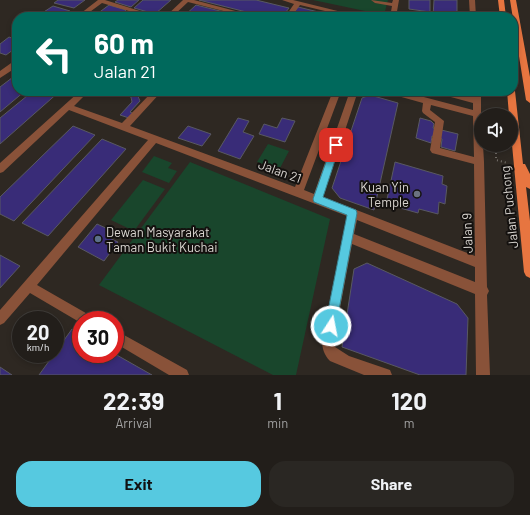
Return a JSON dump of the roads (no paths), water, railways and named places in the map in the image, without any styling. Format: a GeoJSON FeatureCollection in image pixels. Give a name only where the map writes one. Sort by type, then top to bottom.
{"type":"FeatureCollection","features":[{"type":"Feature","properties":{"kind":"main road"},"geometry":{"type":"LineString","coordinates":[[501,0],[502,12]]}},
{"type":"Feature","properties":{"kind":"main road"},"geometry":{"type":"LineString","coordinates":[[513,0],[515,12]]}},
{"type":"Feature","properties":{"kind":"main road"},"geometry":{"type":"LineString","coordinates":[[518,29],[530,100]]}},
{"type":"Feature","properties":{"kind":"main road","name":"Jalan Puchong"},"geometry":{"type":"LineString","coordinates":[[511,96],[518,163],[529,247],[530,272]]}},
{"type":"Feature","properties":{"kind":"main road"},"geometry":{"type":"LineString","coordinates":[[518,163],[530,185]]}},
{"type":"Feature","properties":{"kind":"street"},"geometry":{"type":"LineString","coordinates":[[173,12],[186,0],[235,12]]}},
{"type":"Feature","properties":{"kind":"street"},"geometry":{"type":"LineString","coordinates":[[285,0],[338,12]]}},
{"type":"Feature","properties":{"kind":"street"},"geometry":{"type":"LineString","coordinates":[[374,0],[377,2],[395,3]]}},
{"type":"Feature","properties":{"kind":"street"},"geometry":{"type":"LineString","coordinates":[[472,0],[473,12]]}},
{"type":"Feature","properties":{"kind":"street"},"geometry":{"type":"LineString","coordinates":[[86,12],[101,1],[139,12]]}},
{"type":"Feature","properties":{"kind":"street"},"geometry":{"type":"LineString","coordinates":[[292,12],[298,3]]}},
{"type":"Feature","properties":{"kind":"street"},"geometry":{"type":"LineString","coordinates":[[0,75],[12,68]]}},
{"type":"Feature","properties":{"kind":"street"},"geometry":{"type":"LineString","coordinates":[[0,169],[79,96]]}},
{"type":"Feature","properties":{"kind":"street"},"geometry":{"type":"LineString","coordinates":[[124,127],[153,96]]}},
{"type":"Feature","properties":{"kind":"street"},"geometry":{"type":"LineString","coordinates":[[298,192],[335,96]]}},
{"type":"Feature","properties":{"kind":"street"},"geometry":{"type":"LineString","coordinates":[[317,199],[352,96]]}},
{"type":"Feature","properties":{"kind":"street"},"geometry":{"type":"LineString","coordinates":[[409,96],[474,113]]}},
{"type":"Feature","properties":{"kind":"street","name":"Jalan 9"},"geometry":{"type":"LineString","coordinates":[[477,96],[477,108]]}},
{"type":"Feature","properties":{"kind":"street"},"geometry":{"type":"LineString","coordinates":[[428,101],[426,111],[440,121],[435,150],[479,162]]}},
{"type":"Feature","properties":{"kind":"street","name":"Jalan 21"},"geometry":{"type":"LineString","coordinates":[[69,107],[317,199],[481,264]]}},
{"type":"Feature","properties":{"kind":"street"},"geometry":{"type":"LineString","coordinates":[[0,319],[154,139]]}},
{"type":"Feature","properties":{"kind":"street","name":"Jalan 9"},"geometry":{"type":"LineString","coordinates":[[479,152],[483,375]]}},
{"type":"Feature","properties":{"kind":"street"},"geometry":{"type":"LineString","coordinates":[[353,213],[328,340],[328,348],[332,354],[338,358],[385,375]]}},
{"type":"Feature","properties":{"kind":"street"},"geometry":{"type":"LineString","coordinates":[[348,237],[482,291]]}},
{"type":"Feature","properties":{"kind":"street"},"geometry":{"type":"LineString","coordinates":[[28,286],[72,311]]}},
{"type":"Feature","properties":{"kind":"street"},"geometry":{"type":"LineString","coordinates":[[124,341],[182,375]]}},
{"type":"Feature","properties":{"kind":"place","name":"Kuan Yin Temple"},"geometry":{"type":"Point","coordinates":[417,194]}},
{"type":"Feature","properties":{"kind":"place","name":"Dewan Masyarakat Taman Bukit Kuchai"},"geometry":{"type":"Point","coordinates":[98,239]}}]}
